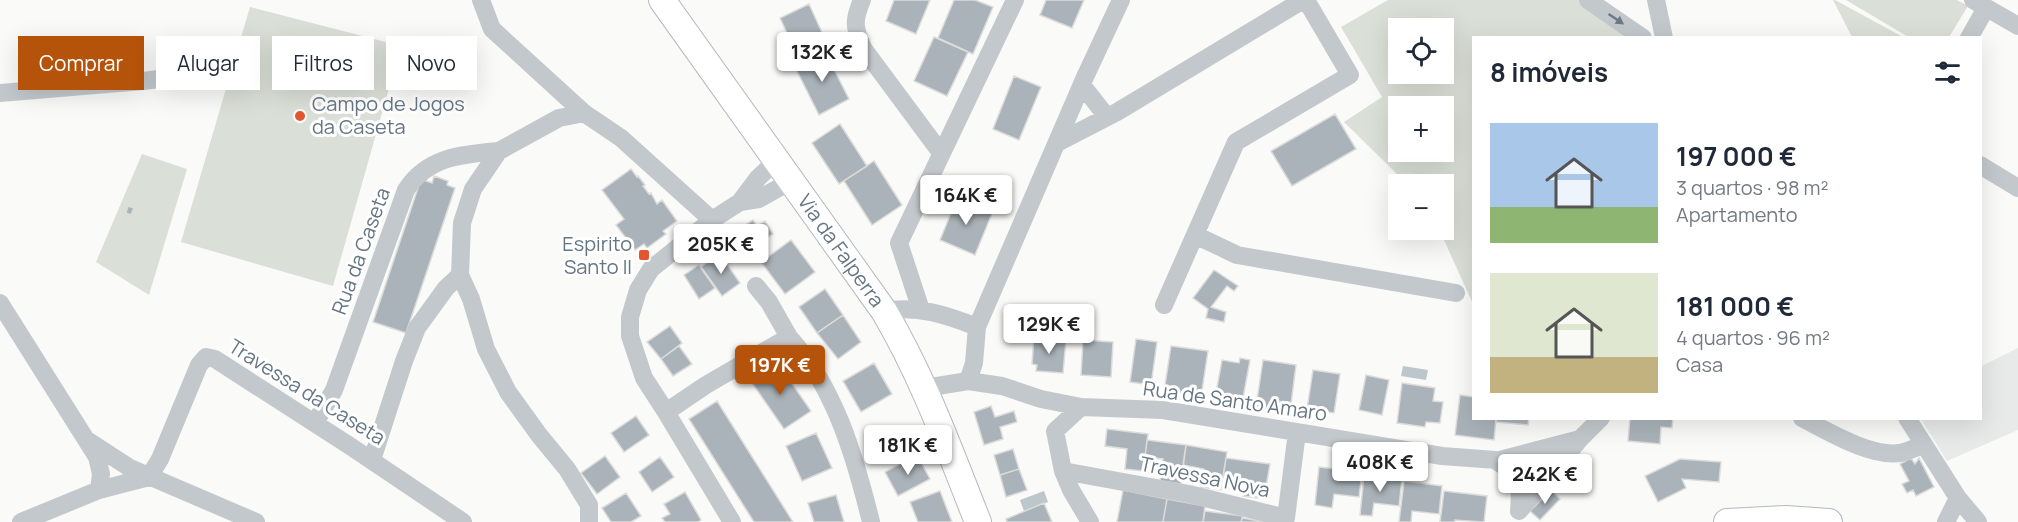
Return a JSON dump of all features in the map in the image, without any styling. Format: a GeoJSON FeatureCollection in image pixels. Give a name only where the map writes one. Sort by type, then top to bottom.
{"type":"FeatureCollection","features":[{"type":"Feature","properties":{"kind":"main road","name":"Via da Falperra"},"geometry":{"type":"LineString","coordinates":[[662,0],[885,311],[925,388],[978,522]]}},
{"type":"Feature","properties":{"kind":"main road"},"geometry":{"type":"LineString","coordinates":[[1727,522],[1786,519],[1829,522]]}},
{"type":"Feature","properties":{"kind":"street"},"geometry":{"type":"LineString","coordinates":[[481,0],[492,29],[584,113],[621,138],[712,220]]}},
{"type":"Feature","properties":{"kind":"street"},"geometry":{"type":"LineString","coordinates":[[862,0],[857,12],[855,29],[863,48],[941,153]]}},
{"type":"Feature","properties":{"kind":"street"},"geometry":{"type":"LineString","coordinates":[[921,310],[899,243],[1015,0]]}},
{"type":"Feature","properties":{"kind":"street"},"geometry":{"type":"LineString","coordinates":[[968,381],[974,363],[977,327],[1121,0]]}},
{"type":"Feature","properties":{"kind":"street"},"geometry":{"type":"LineString","coordinates":[[1057,143],[1107,117],[1305,0],[1350,75],[1236,142],[1164,305]]}},
{"type":"Feature","properties":{"kind":"street"},"geometry":{"type":"LineString","coordinates":[[1588,0],[1640,36]]}},
{"type":"Feature","properties":{"kind":"street"},"geometry":{"type":"LineString","coordinates":[[1656,0],[1664,36]]}},
{"type":"Feature","properties":{"kind":"street"},"geometry":{"type":"LineString","coordinates":[[1970,36],[1980,4],[2018,26]]}},
{"type":"Feature","properties":{"kind":"street"},"geometry":{"type":"LineString","coordinates":[[0,93],[156,79]]}},
{"type":"Feature","properties":{"kind":"street"},"geometry":{"type":"LineString","coordinates":[[1082,85],[1107,117]]}},
{"type":"Feature","properties":{"kind":"street"},"geometry":{"type":"LineString","coordinates":[[584,113],[559,118],[499,152],[473,189],[462,223],[460,275],[471,299],[486,349],[508,392],[567,469],[589,506],[588,522]]}},
{"type":"Feature","properties":{"kind":"street","name":"Rua da Caseta"},"geometry":{"type":"LineString","coordinates":[[315,423],[334,390],[406,190],[412,180],[432,165],[445,159],[465,154],[499,152]]}},
{"type":"Feature","properties":{"kind":"street"},"geometry":{"type":"LineString","coordinates":[[1982,166],[2018,188]]}},
{"type":"Feature","properties":{"kind":"street"},"geometry":{"type":"LineString","coordinates":[[732,522],[644,378],[630,336],[630,317],[638,290],[651,269],[712,220],[740,202],[758,178],[784,170]]}},
{"type":"Feature","properties":{"kind":"street"},"geometry":{"type":"LineString","coordinates":[[740,202],[759,199],[784,170]]}},
{"type":"Feature","properties":{"kind":"street"},"geometry":{"type":"LineString","coordinates":[[1195,235],[1237,255],[1456,293]]}},
{"type":"Feature","properties":{"kind":"street"},"geometry":{"type":"LineString","coordinates":[[372,460],[400,371],[417,328],[446,288],[460,275]]}},
{"type":"Feature","properties":{"kind":"street"},"geometry":{"type":"LineString","coordinates":[[756,286],[774,310],[789,337],[804,354],[836,411],[859,474],[870,522]]}},
{"type":"Feature","properties":{"kind":"street"},"geometry":{"type":"LineString","coordinates":[[0,303],[97,457],[101,474],[99,490]]}},
{"type":"Feature","properties":{"kind":"street"},"geometry":{"type":"LineString","coordinates":[[885,311],[900,308],[921,310],[977,327]]}},
{"type":"Feature","properties":{"kind":"street"},"geometry":{"type":"LineString","coordinates":[[666,412],[789,337]]}},
{"type":"Feature","properties":{"kind":"street","name":"Travessa da Caseta"},"geometry":{"type":"LineString","coordinates":[[149,477],[199,365],[206,357],[215,359],[315,423],[463,522]]}},
{"type":"Feature","properties":{"kind":"street","name":"Rua de Santo Amaro"},"geometry":{"type":"LineString","coordinates":[[925,388],[968,381],[1002,386],[1041,399],[1081,407],[1162,410],[1442,456],[1536,463],[1554,469]]}},
{"type":"Feature","properties":{"kind":"street"},"geometry":{"type":"LineString","coordinates":[[1041,399],[1055,432],[1063,471],[1071,490],[1090,522]]}},
{"type":"Feature","properties":{"kind":"street"},"geometry":{"type":"LineString","coordinates":[[1055,432],[1081,407]]}},
{"type":"Feature","properties":{"kind":"street"},"geometry":{"type":"LineString","coordinates":[[1515,517],[1554,469],[1599,420]]}},
{"type":"Feature","properties":{"kind":"street"},"geometry":{"type":"LineString","coordinates":[[1806,420],[1860,446],[1886,453],[1901,453],[1923,444]]}},
{"type":"Feature","properties":{"kind":"street"},"geometry":{"type":"LineString","coordinates":[[1908,420],[1958,498],[1978,522]]}},
{"type":"Feature","properties":{"kind":"street","name":"Travessa Nova"},"geometry":{"type":"LineString","coordinates":[[1063,471],[1189,494],[1286,518],[1297,432]]}},
{"type":"Feature","properties":{"kind":"street"},"geometry":{"type":"LineString","coordinates":[[84,437],[105,454],[149,477],[256,522]]}},
{"type":"Feature","properties":{"kind":"street"},"geometry":{"type":"LineString","coordinates":[[1496,461],[1580,439]]}},
{"type":"Feature","properties":{"kind":"street"},"geometry":{"type":"LineString","coordinates":[[1496,461],[1513,470],[1518,482],[1520,493],[1515,517]]}},
{"type":"Feature","properties":{"kind":"street"},"geometry":{"type":"LineString","coordinates":[[21,522],[99,490],[149,477]]}},
{"type":"Feature","properties":{"kind":"street"},"geometry":{"type":"LineString","coordinates":[[1946,522],[1958,498]]}},
{"type":"Feature","properties":{"kind":"shaded area"},"geometry":{"type":"Polygon","coordinates":[[[1388,0],[1580,0],[1634,36],[1472,36],[1472,302],[1444,240],[1454,240],[1454,174],[1396,174],[1344,122],[1382,97],[1341,27],[1388,0]]]}},
{"type":"Feature","properties":{"kind":"shaded area"},"geometry":{"type":"Polygon","coordinates":[[[1833,0],[1901,36],[1851,36],[1833,0]]]}},
{"type":"Feature","properties":{"kind":"shaded area"},"geometry":{"type":"Polygon","coordinates":[[[1846,0],[1957,0],[1968,6],[1950,36],[1907,36],[1846,0]]]}},
{"type":"Feature","properties":{"kind":"shaded area","name":"Campo de Jogos da Caseta"},"geometry":{"type":"Polygon","coordinates":[[[250,7],[362,36],[272,36],[272,90],[374,90],[374,39],[386,42],[386,90],[389,90],[333,286],[181,242],[226,90],[260,90],[260,36],[241,36],[250,7]]]}},
{"type":"Feature","properties":{"kind":"shaded area"},"geometry":{"type":"Polygon","coordinates":[[[142,154],[187,169],[149,295],[96,262],[142,154]]]}},
{"type":"Feature","properties":{"kind":"shaded area"},"geometry":{"type":"Polygon","coordinates":[[[2018,348],[2018,430],[1947,461],[1922,420],[1982,420],[1982,366],[2018,348]]]}},
{"type":"Feature","properties":{"kind":"shaded area"},"geometry":{"type":"Polygon","coordinates":[[[1403,366],[1428,370],[1426,380],[1401,376],[1403,366]]]}},
{"type":"Feature","properties":{"kind":"shaded area"},"geometry":{"type":"Polygon","coordinates":[[[1044,491],[1048,502],[1024,511],[1020,500],[1044,491]]]}},
{"type":"Feature","properties":{"kind":"building"},"geometry":{"type":"Polygon","coordinates":[[[894,0],[930,0],[916,34],[886,21],[894,0]]]}},
{"type":"Feature","properties":{"kind":"building"},"geometry":{"type":"Polygon","coordinates":[[[954,0],[975,0],[993,7],[973,54],[938,38],[954,0]]]}},
{"type":"Feature","properties":{"kind":"building"},"geometry":{"type":"Polygon","coordinates":[[[1046,0],[1084,0],[1072,28],[1040,15],[1046,0]]]}},
{"type":"Feature","properties":{"kind":"building"},"geometry":{"type":"Polygon","coordinates":[[[809,4],[830,50],[801,63],[780,18],[809,4]]]}},
{"type":"Feature","properties":{"kind":"building"},"geometry":{"type":"Polygon","coordinates":[[[934,37],[968,52],[947,96],[914,81],[934,37]]]}},
{"type":"Feature","properties":{"kind":"building"},"geometry":{"type":"Polygon","coordinates":[[[825,52],[849,99],[819,115],[796,69],[801,63],[825,52]]]}},
{"type":"Feature","properties":{"kind":"building"},"geometry":{"type":"Polygon","coordinates":[[[1014,76],[1041,87],[1019,140],[993,129],[1014,76]]]}},
{"type":"Feature","properties":{"kind":"building"},"geometry":{"type":"Polygon","coordinates":[[[1335,114],[1356,149],[1292,186],[1271,151],[1335,114]]]}},
{"type":"Feature","properties":{"kind":"building"},"geometry":{"type":"Polygon","coordinates":[[[840,124],[867,166],[839,184],[812,143],[840,124]]]}},
{"type":"Feature","properties":{"kind":"building"},"geometry":{"type":"Polygon","coordinates":[[[874,161],[902,205],[872,225],[844,181],[874,161]]]}},
{"type":"Feature","properties":{"kind":"building"},"geometry":{"type":"Polygon","coordinates":[[[631,169],[657,204],[662,200],[677,221],[663,231],[666,234],[647,248],[644,244],[635,250],[616,225],[624,219],[602,190],[631,169]]]}},
{"type":"Feature","properties":{"kind":"building"},"geometry":{"type":"Polygon","coordinates":[[[434,176],[448,181],[447,185],[455,188],[406,333],[373,322],[421,179],[432,183],[434,176]]]}},
{"type":"Feature","properties":{"kind":"building"},"geometry":{"type":"Polygon","coordinates":[[[958,196],[993,211],[975,255],[940,240],[958,196]]]}},
{"type":"Feature","properties":{"kind":"building"},"geometry":{"type":"Polygon","coordinates":[[[128,206],[134,208],[131,215],[126,213],[128,206]]]}},
{"type":"Feature","properties":{"kind":"building"},"geometry":{"type":"Polygon","coordinates":[[[753,220],[757,226],[765,221],[773,234],[746,251],[734,232],[753,220]]]}},
{"type":"Feature","properties":{"kind":"building"},"geometry":{"type":"Polygon","coordinates":[[[791,240],[815,272],[785,294],[761,262],[791,240]]]}},
{"type":"Feature","properties":{"kind":"building"},"geometry":{"type":"Polygon","coordinates":[[[720,254],[740,283],[722,296],[701,267],[720,254]]]}},
{"type":"Feature","properties":{"kind":"building"},"geometry":{"type":"Polygon","coordinates":[[[699,265],[715,288],[699,299],[684,275],[699,265]]]}},
{"type":"Feature","properties":{"kind":"building"},"geometry":{"type":"Polygon","coordinates":[[[1214,270],[1238,286],[1234,291],[1227,286],[1211,307],[1226,312],[1224,322],[1206,318],[1208,309],[1193,298],[1214,270]]]}},
{"type":"Feature","properties":{"kind":"building"},"geometry":{"type":"Polygon","coordinates":[[[825,289],[843,315],[817,333],[799,307],[825,289]]]}},
{"type":"Feature","properties":{"kind":"building"},"geometry":{"type":"Polygon","coordinates":[[[843,315],[861,342],[838,359],[817,333],[843,315]]]}},
{"type":"Feature","properties":{"kind":"building"},"geometry":{"type":"Polygon","coordinates":[[[670,326],[682,343],[661,359],[647,342],[670,326]]]}},
{"type":"Feature","properties":{"kind":"building"},"geometry":{"type":"Polygon","coordinates":[[[1034,337],[1066,340],[1063,373],[1036,371],[1037,365],[1032,364],[1034,337]]]}},
{"type":"Feature","properties":{"kind":"building"},"geometry":{"type":"Polygon","coordinates":[[[1136,339],[1157,342],[1151,385],[1130,382],[1136,339]]]}},
{"type":"Feature","properties":{"kind":"building"},"geometry":{"type":"Polygon","coordinates":[[[1083,340],[1113,342],[1111,377],[1081,375],[1083,340]]]}},
{"type":"Feature","properties":{"kind":"building"},"geometry":{"type":"Polygon","coordinates":[[[679,346],[692,364],[673,376],[661,359],[679,346]]]}},
{"type":"Feature","properties":{"kind":"building"},"geometry":{"type":"Polygon","coordinates":[[[1171,346],[1208,351],[1201,397],[1164,392],[1171,346]]]}},
{"type":"Feature","properties":{"kind":"building"},"geometry":{"type":"Polygon","coordinates":[[[1240,358],[1250,360],[1243,398],[1216,393],[1222,360],[1239,363],[1240,358]]]}},
{"type":"Feature","properties":{"kind":"building"},"geometry":{"type":"Polygon","coordinates":[[[1263,360],[1296,365],[1290,412],[1256,407],[1263,360]]]}},
{"type":"Feature","properties":{"kind":"building"},"geometry":{"type":"Polygon","coordinates":[[[777,362],[811,411],[784,429],[750,380],[777,362]]]}},
{"type":"Feature","properties":{"kind":"building"},"geometry":{"type":"Polygon","coordinates":[[[874,363],[892,394],[861,412],[843,381],[874,363]]]}},
{"type":"Feature","properties":{"kind":"building"},"geometry":{"type":"Polygon","coordinates":[[[1313,370],[1340,374],[1334,413],[1307,409],[1313,370]]]}},
{"type":"Feature","properties":{"kind":"building"},"geometry":{"type":"Polygon","coordinates":[[[1366,375],[1389,380],[1382,415],[1359,410],[1366,375]]]}},
{"type":"Feature","properties":{"kind":"building"},"geometry":{"type":"Polygon","coordinates":[[[1402,383],[1435,388],[1433,401],[1443,402],[1440,423],[1426,422],[1425,427],[1397,423],[1402,383]]]}},
{"type":"Feature","properties":{"kind":"building"},"geometry":{"type":"Polygon","coordinates":[[[1460,395],[1472,397],[1472,420],[1496,420],[1494,440],[1455,435],[1460,395]]]}},
{"type":"Feature","properties":{"kind":"building"},"geometry":{"type":"Polygon","coordinates":[[[717,401],[793,522],[754,522],[689,419],[717,401]]]}},
{"type":"Feature","properties":{"kind":"building"},"geometry":{"type":"Polygon","coordinates":[[[991,406],[995,417],[1014,411],[1017,422],[1000,427],[1003,439],[984,445],[974,412],[991,406]]]}},
{"type":"Feature","properties":{"kind":"building"},"geometry":{"type":"Polygon","coordinates":[[[636,416],[649,435],[624,452],[611,433],[636,416]]]}},
{"type":"Feature","properties":{"kind":"building"},"geometry":{"type":"Polygon","coordinates":[[[1496,420],[1529,420],[1528,425],[1496,422],[1496,420]]]}},
{"type":"Feature","properties":{"kind":"building"},"geometry":{"type":"Polygon","coordinates":[[[1630,420],[1673,420],[1672,428],[1661,427],[1660,444],[1628,441],[1630,420]]]}},
{"type":"Feature","properties":{"kind":"building"},"geometry":{"type":"Polygon","coordinates":[[[1107,429],[1148,434],[1143,471],[1125,469],[1127,449],[1105,446],[1107,429]]]}},
{"type":"Feature","properties":{"kind":"building"},"geometry":{"type":"Polygon","coordinates":[[[816,433],[832,468],[802,481],[786,446],[816,433]]]}},
{"type":"Feature","properties":{"kind":"building"},"geometry":{"type":"Polygon","coordinates":[[[1147,440],[1186,445],[1181,484],[1160,481],[1163,459],[1145,457],[1147,440]]]}},
{"type":"Feature","properties":{"kind":"building"},"geometry":{"type":"Polygon","coordinates":[[[1186,445],[1227,452],[1221,490],[1201,487],[1204,469],[1183,465],[1186,445]]]}},
{"type":"Feature","properties":{"kind":"building"},"geometry":{"type":"Polygon","coordinates":[[[1013,449],[1019,469],[1000,475],[994,455],[1013,449]]]}},
{"type":"Feature","properties":{"kind":"building"},"geometry":{"type":"Polygon","coordinates":[[[917,455],[930,479],[898,496],[885,472],[917,455]]]}},
{"type":"Feature","properties":{"kind":"building"},"geometry":{"type":"Polygon","coordinates":[[[605,456],[620,477],[597,494],[581,473],[605,456]]]}},
{"type":"Feature","properties":{"kind":"building"},"geometry":{"type":"Polygon","coordinates":[[[660,457],[674,477],[652,492],[639,472],[660,457]]]}},
{"type":"Feature","properties":{"kind":"building"},"geometry":{"type":"Polygon","coordinates":[[[1226,458],[1270,464],[1264,499],[1243,496],[1246,480],[1223,476],[1226,458]]]}},
{"type":"Feature","properties":{"kind":"building"},"geometry":{"type":"Polygon","coordinates":[[[1911,458],[1915,464],[1919,458],[1934,487],[1916,496],[1913,490],[1907,493],[1902,484],[1909,481],[1900,464],[1911,458]]]}},
{"type":"Feature","properties":{"kind":"building"},"geometry":{"type":"Polygon","coordinates":[[[1680,459],[1721,462],[1719,482],[1682,479],[1686,488],[1658,502],[1645,476],[1680,459]]]}},
{"type":"Feature","properties":{"kind":"building"},"geometry":{"type":"Polygon","coordinates":[[[1319,467],[1362,472],[1359,497],[1334,494],[1332,508],[1315,505],[1319,467]]]}},
{"type":"Feature","properties":{"kind":"building"},"geometry":{"type":"Polygon","coordinates":[[[1019,469],[1027,490],[1006,497],[1000,475],[1019,469]]]}},
{"type":"Feature","properties":{"kind":"building"},"geometry":{"type":"Polygon","coordinates":[[[1364,475],[1402,479],[1399,506],[1374,503],[1372,516],[1360,515],[1364,475]]]}},
{"type":"Feature","properties":{"kind":"building"},"geometry":{"type":"Polygon","coordinates":[[[1404,481],[1442,486],[1439,514],[1412,511],[1411,522],[1399,522],[1404,481]]]}},
{"type":"Feature","properties":{"kind":"building"},"geometry":{"type":"Polygon","coordinates":[[[1123,490],[1167,499],[1163,522],[1117,522],[1123,490]]]}},
{"type":"Feature","properties":{"kind":"building"},"geometry":{"type":"Polygon","coordinates":[[[1551,490],[1560,499],[1540,520],[1530,511],[1551,490]]]}},
{"type":"Feature","properties":{"kind":"building"},"geometry":{"type":"Polygon","coordinates":[[[940,491],[952,522],[918,522],[910,502],[940,491]]]}},
{"type":"Feature","properties":{"kind":"building"},"geometry":{"type":"Polygon","coordinates":[[[1444,491],[1487,496],[1484,522],[1455,520],[1455,522],[1440,522],[1444,491]]]}},
{"type":"Feature","properties":{"kind":"building"},"geometry":{"type":"Polygon","coordinates":[[[685,492],[701,520],[698,522],[665,522],[662,518],[670,514],[664,504],[685,492]]]}},
{"type":"Feature","properties":{"kind":"building"},"geometry":{"type":"Polygon","coordinates":[[[626,493],[641,516],[631,522],[611,522],[602,508],[626,493]]]}},
{"type":"Feature","properties":{"kind":"building"},"geometry":{"type":"Polygon","coordinates":[[[836,495],[844,522],[814,522],[808,503],[836,495]]]}},
{"type":"Feature","properties":{"kind":"building"},"geometry":{"type":"Polygon","coordinates":[[[1167,499],[1205,506],[1203,522],[1163,522],[1167,499]]]}},
{"type":"Feature","properties":{"kind":"building"},"geometry":{"type":"Polygon","coordinates":[[[1044,503],[1052,522],[1007,522],[1006,519],[1044,503]]]}},
{"type":"Feature","properties":{"kind":"building"},"geometry":{"type":"Polygon","coordinates":[[[1205,511],[1243,516],[1241,522],[1203,522],[1205,511]]]}},
{"type":"Feature","properties":{"kind":"building"},"geometry":{"type":"Polygon","coordinates":[[[1242,518],[1267,522],[1241,522],[1242,518]]]}},
{"type":"Feature","properties":{"kind":"place","name":"Campo de Jogos da Caseta"},"geometry":{"type":"Point","coordinates":[300,116]}},
{"type":"Feature","properties":{"kind":"place","name":"Espirito Santo II"},"geometry":{"type":"Point","coordinates":[644,255]}}]}
